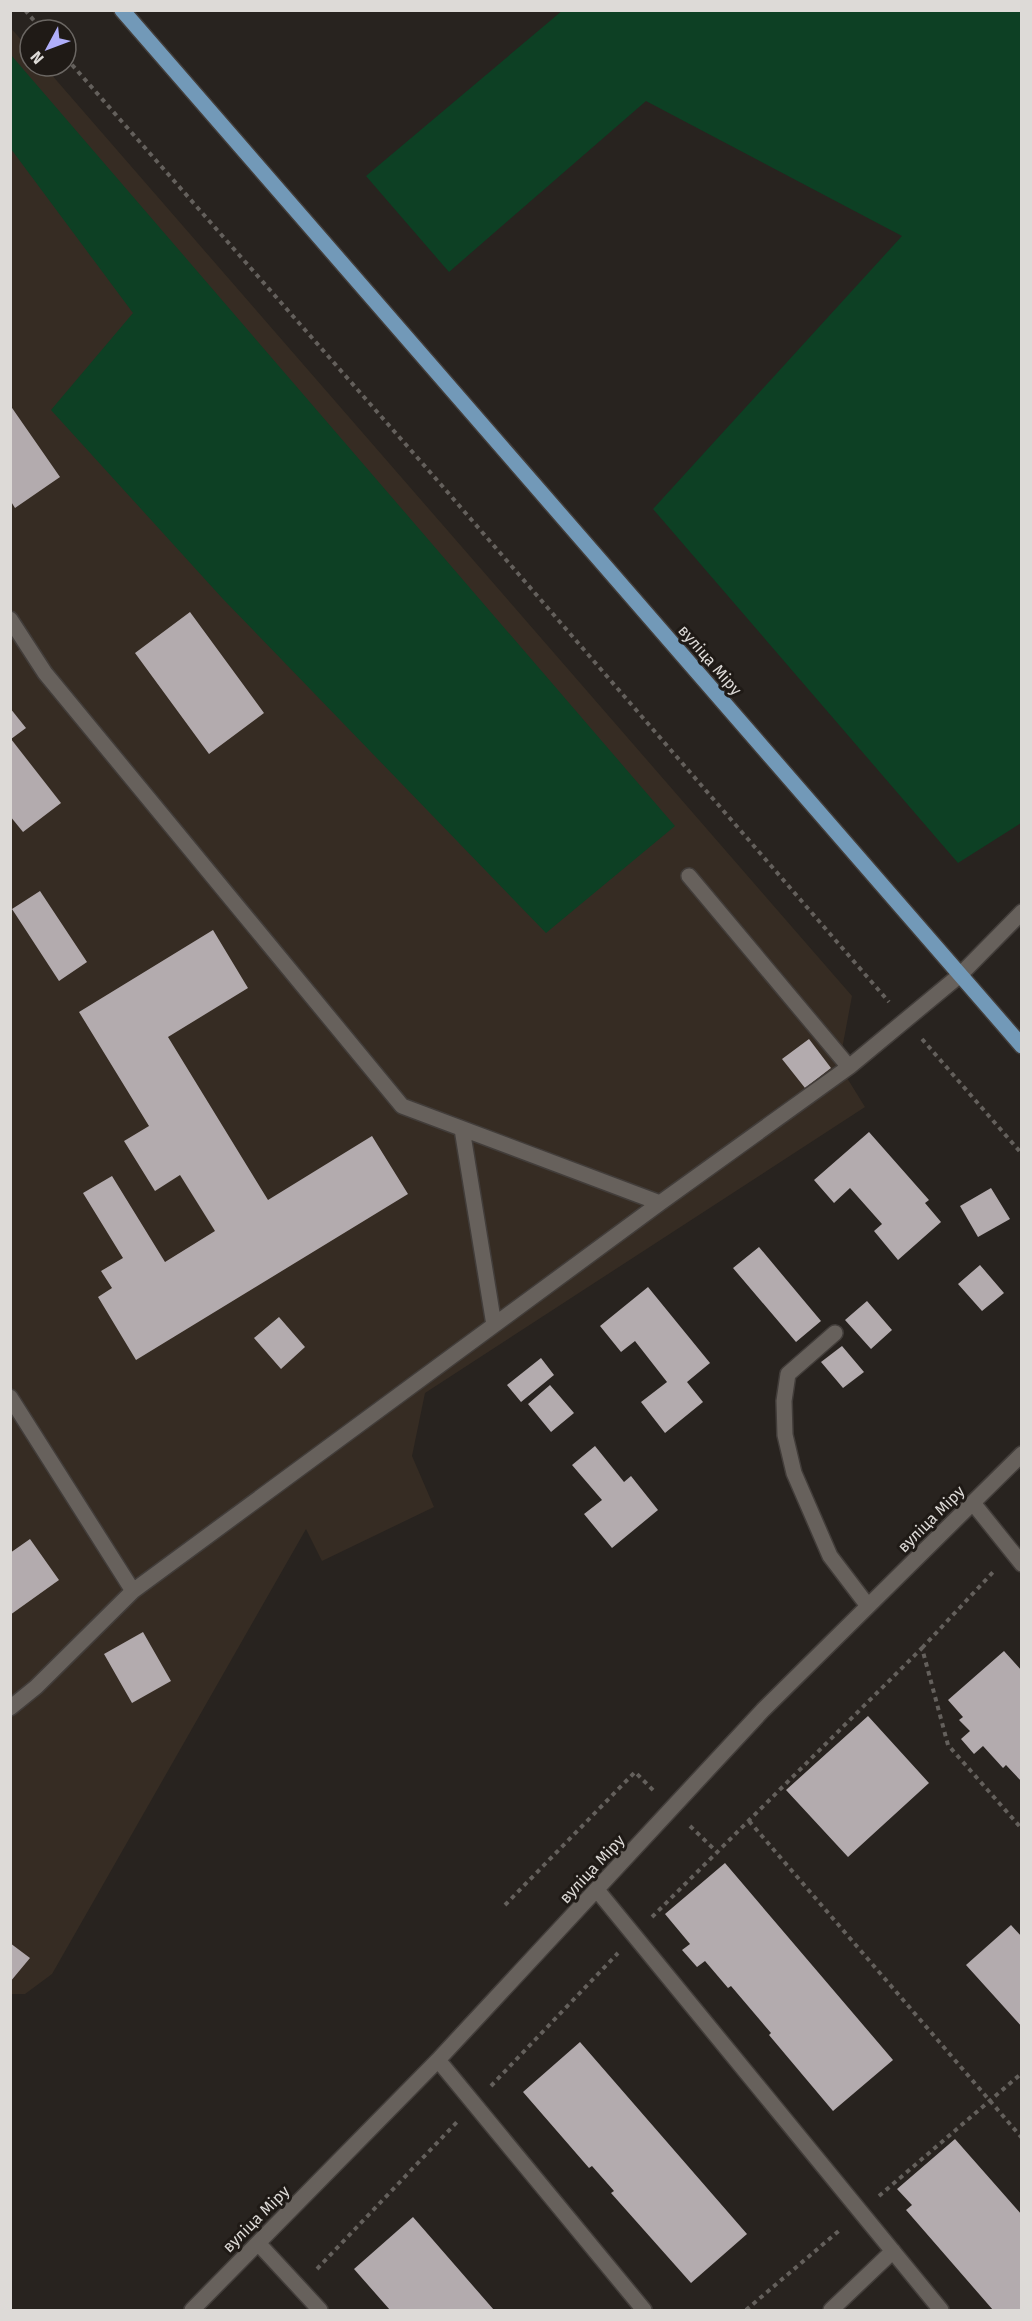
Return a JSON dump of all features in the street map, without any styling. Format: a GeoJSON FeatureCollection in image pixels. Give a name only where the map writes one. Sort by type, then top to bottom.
{"type":"FeatureCollection","features":[{"type":"Feature","properties":{"kind":"main road","name":"вуліца Міру"},"geometry":{"type":"LineString","coordinates":[[123,10],[1022,1046]]}},
{"type":"Feature","properties":{"kind":"street"},"geometry":{"type":"LineString","coordinates":[[10,618],[45,672],[402,1106],[660,1203]]}},
{"type":"Feature","properties":{"kind":"street"},"geometry":{"type":"LineString","coordinates":[[689,876],[849,1067]]}},
{"type":"Feature","properties":{"kind":"street"},"geometry":{"type":"LineString","coordinates":[[10,1708],[36,1687],[133,1591],[660,1203],[849,1067],[960,975],[1022,912]]}},
{"type":"Feature","properties":{"kind":"street"},"geometry":{"type":"LineString","coordinates":[[462,1129],[494,1325]]}},
{"type":"Feature","properties":{"kind":"street"},"geometry":{"type":"LineString","coordinates":[[835,1334],[788,1374],[783,1401],[785,1435],[794,1473],[830,1556],[868,1606]]}},
{"type":"Feature","properties":{"kind":"street"},"geometry":{"type":"LineString","coordinates":[[10,1397],[133,1591]]}},
{"type":"Feature","properties":{"kind":"street","name":"вуліца Міру"},"geometry":{"type":"LineString","coordinates":[[192,2310],[438,2060],[763,1710],[1022,1454]]}},
{"type":"Feature","properties":{"kind":"street"},"geometry":{"type":"LineString","coordinates":[[973,1503],[1017,1558]]}},
{"type":"Feature","properties":{"kind":"street"},"geometry":{"type":"LineString","coordinates":[[597,1890],[942,2310]]}},
{"type":"Feature","properties":{"kind":"street"},"geometry":{"type":"LineString","coordinates":[[438,2060],[644,2310]]}},
{"type":"Feature","properties":{"kind":"street"},"geometry":{"type":"LineString","coordinates":[[258,2243],[320,2310]]}},
{"type":"Feature","properties":{"kind":"street"},"geometry":{"type":"LineString","coordinates":[[831,2310],[893,2251]]}},
{"type":"Feature","properties":{"kind":"path"},"geometry":{"type":"LineString","coordinates":[[78,72],[437,480],[1022,1154]]}},
{"type":"Feature","properties":{"kind":"path"},"geometry":{"type":"LineString","coordinates":[[645,1924],[922,1648],[1017,1558]]}},
{"type":"Feature","properties":{"kind":"path"},"geometry":{"type":"LineString","coordinates":[[922,1648],[948,1745],[1022,1829]]}},
{"type":"Feature","properties":{"kind":"path"},"geometry":{"type":"LineString","coordinates":[[505,1905],[635,1772],[717,1852]]}},
{"type":"Feature","properties":{"kind":"path"},"geometry":{"type":"LineString","coordinates":[[749,1821],[1022,2139]]}},
{"type":"Feature","properties":{"kind":"path"},"geometry":{"type":"LineString","coordinates":[[746,2310],[1022,2073]]}},
{"type":"Feature","properties":{"kind":"shaded area"},"geometry":{"type":"Polygon","coordinates":[[[10,27],[18,36],[18,78],[54,78],[852,996],[839,1065],[865,1107],[425,1393],[412,1456],[434,1507],[322,1561],[306,1529],[52,1974],[25,1994],[10,1994],[10,27]]]}},
{"type":"Feature","properties":{"kind":"green space"},"geometry":{"type":"Polygon","coordinates":[[[563,10],[1021,11],[1021,823],[958,863],[653,509],[902,236],[646,101],[449,272],[366,176],[563,10]]]}},
{"type":"Feature","properties":{"kind":"green space"},"geometry":{"type":"Polygon","coordinates":[[[11,55],[18,63],[18,78],[31,78],[675,826],[546,933],[223,599],[51,410],[133,313],[11,149],[11,55]]]}},
{"type":"Feature","properties":{"kind":"building"},"geometry":{"type":"Polygon","coordinates":[[[10,405],[60,477],[15,508],[10,500],[10,405]]]}},
{"type":"Feature","properties":{"kind":"building"},"geometry":{"type":"Polygon","coordinates":[[[190,612],[264,713],[209,754],[135,653],[190,612]]]}},
{"type":"Feature","properties":{"kind":"building"},"geometry":{"type":"Polygon","coordinates":[[[10,708],[26,728],[11,739],[61,803],[23,832],[10,816],[10,708]]]}},
{"type":"Feature","properties":{"kind":"building"},"geometry":{"type":"Polygon","coordinates":[[[40,891],[87,962],[59,981],[12,909],[40,891]]]}},
{"type":"Feature","properties":{"kind":"building"},"geometry":{"type":"Polygon","coordinates":[[[213,930],[248,988],[168,1037],[268,1200],[372,1136],[408,1194],[136,1360],[98,1297],[112,1288],[101,1271],[123,1258],[83,1193],[112,1176],[165,1262],[215,1231],[180,1175],[155,1191],[124,1141],[149,1126],[79,1012],[213,930]]]}},
{"type":"Feature","properties":{"kind":"building"},"geometry":{"type":"Polygon","coordinates":[[[809,1039],[831,1068],[805,1088],[782,1059],[809,1039]]]}},
{"type":"Feature","properties":{"kind":"building"},"geometry":{"type":"Polygon","coordinates":[[[869,1132],[929,1200],[925,1203],[941,1222],[898,1260],[874,1231],[882,1224],[850,1188],[834,1203],[814,1180],[869,1132]]]}},
{"type":"Feature","properties":{"kind":"building"},"geometry":{"type":"Polygon","coordinates":[[[991,1188],[1010,1219],[978,1237],[960,1206],[991,1188]]]}},
{"type":"Feature","properties":{"kind":"building"},"geometry":{"type":"Polygon","coordinates":[[[759,1247],[821,1321],[796,1342],[733,1268],[759,1247]]]}},
{"type":"Feature","properties":{"kind":"building"},"geometry":{"type":"Polygon","coordinates":[[[980,1265],[1004,1293],[982,1311],[958,1284],[980,1265]]]}},
{"type":"Feature","properties":{"kind":"building"},"geometry":{"type":"Polygon","coordinates":[[[648,1287],[710,1363],[687,1382],[703,1402],[665,1433],[641,1402],[667,1382],[635,1341],[621,1352],[600,1326],[648,1287]]]}},
{"type":"Feature","properties":{"kind":"building"},"geometry":{"type":"Polygon","coordinates":[[[867,1301],[892,1330],[871,1349],[845,1320],[867,1301]]]}},
{"type":"Feature","properties":{"kind":"building"},"geometry":{"type":"Polygon","coordinates":[[[279,1317],[305,1347],[281,1369],[254,1338],[279,1317]]]}},
{"type":"Feature","properties":{"kind":"building"},"geometry":{"type":"Polygon","coordinates":[[[842,1346],[864,1372],[843,1388],[821,1362],[842,1346]]]}},
{"type":"Feature","properties":{"kind":"building"},"geometry":{"type":"Polygon","coordinates":[[[541,1358],[554,1375],[521,1402],[507,1385],[541,1358]]]}},
{"type":"Feature","properties":{"kind":"building"},"geometry":{"type":"Polygon","coordinates":[[[550,1385],[574,1413],[551,1432],[528,1404],[550,1385]]]}},
{"type":"Feature","properties":{"kind":"building"},"geometry":{"type":"Polygon","coordinates":[[[595,1446],[624,1482],[631,1476],[658,1510],[612,1548],[584,1514],[602,1500],[572,1465],[595,1446]]]}},
{"type":"Feature","properties":{"kind":"building"},"geometry":{"type":"Polygon","coordinates":[[[30,1539],[59,1580],[10,1615],[10,1553],[30,1539]]]}},
{"type":"Feature","properties":{"kind":"building"},"geometry":{"type":"Polygon","coordinates":[[[143,1632],[171,1681],[132,1703],[104,1654],[143,1632]]]}},
{"type":"Feature","properties":{"kind":"building"},"geometry":{"type":"Polygon","coordinates":[[[1004,1651],[1022,1671],[1022,1782],[1006,1765],[1003,1768],[983,1746],[974,1754],[961,1739],[970,1731],[959,1720],[963,1717],[948,1700],[1004,1651]]]}},
{"type":"Feature","properties":{"kind":"building"},"geometry":{"type":"Polygon","coordinates":[[[868,1716],[929,1783],[848,1857],[786,1790],[868,1716]]]}},
{"type":"Feature","properties":{"kind":"building"},"geometry":{"type":"Polygon","coordinates":[[[725,1863],[893,2060],[833,2111],[731,1986],[728,1988],[705,1961],[697,1967],[682,1950],[690,1944],[665,1914],[725,1863]]]}},
{"type":"Feature","properties":{"kind":"building"},"geometry":{"type":"Polygon","coordinates":[[[1011,1925],[1022,1937],[1022,2027],[966,1965],[1011,1925]]]}},
{"type":"Feature","properties":{"kind":"building"},"geometry":{"type":"Polygon","coordinates":[[[10,1943],[30,1958],[10,1982],[10,1943]]]}},
{"type":"Feature","properties":{"kind":"building"},"geometry":{"type":"Polygon","coordinates":[[[580,2042],[747,2234],[691,2283],[611,2193],[614,2191],[592,2166],[589,2168],[523,2092],[580,2042]]]}},
{"type":"Feature","properties":{"kind":"building"},"geometry":{"type":"Polygon","coordinates":[[[955,2139],[1022,2215],[1022,2310],[993,2310],[906,2210],[912,2205],[897,2189],[955,2139]]]}},
{"type":"Feature","properties":{"kind":"building"},"geometry":{"type":"Polygon","coordinates":[[[413,2217],[494,2310],[390,2310],[354,2269],[413,2217]]]}}]}
